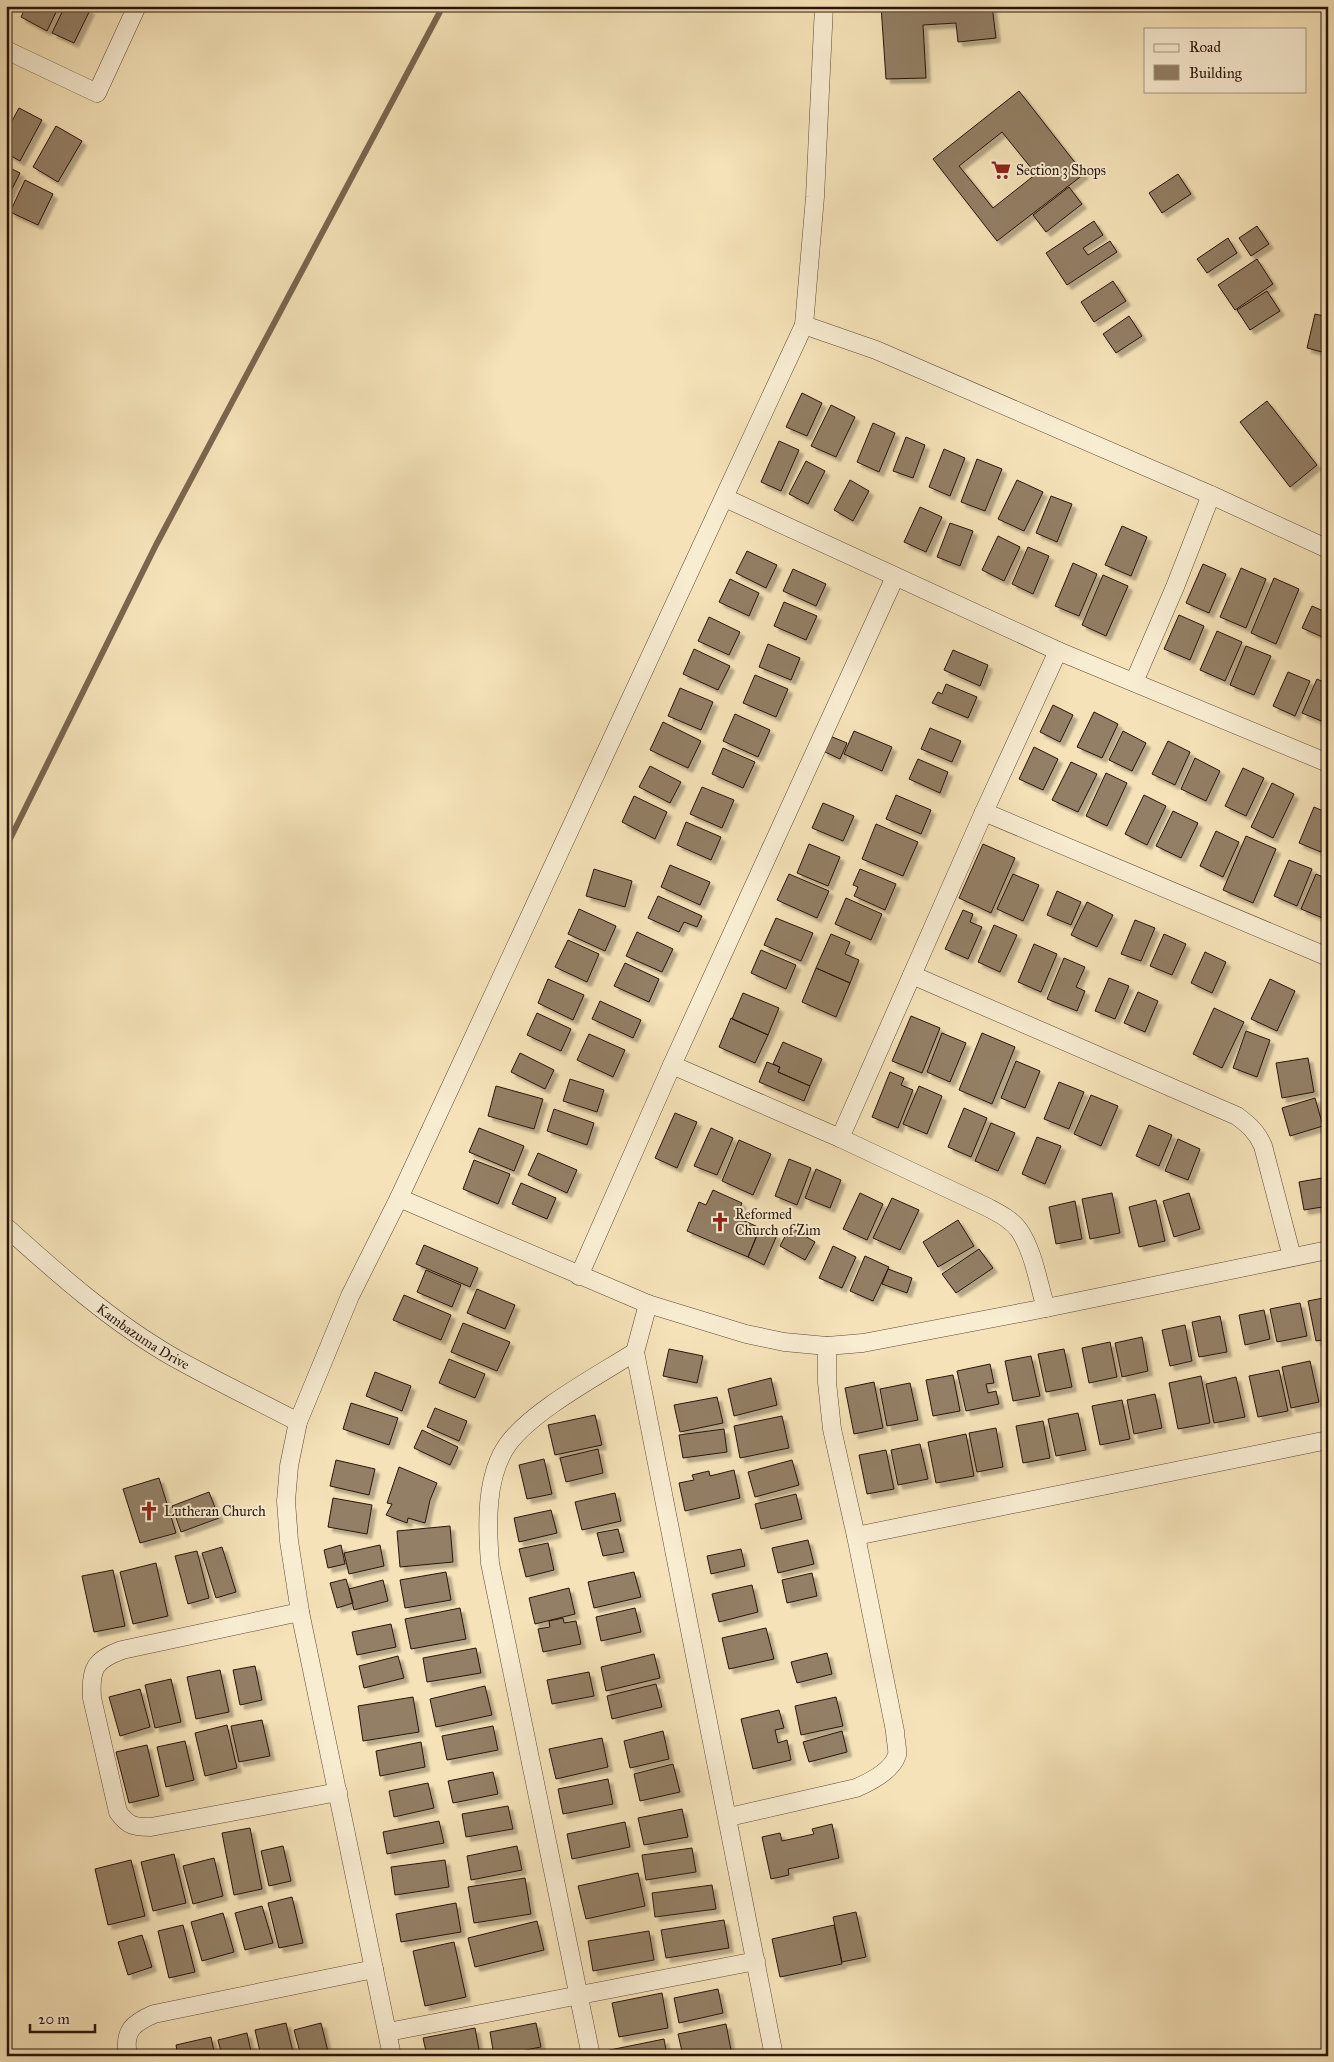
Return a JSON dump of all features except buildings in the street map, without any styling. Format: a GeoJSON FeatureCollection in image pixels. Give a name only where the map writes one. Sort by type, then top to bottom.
{"type":"FeatureCollection","features":[{"type":"Feature","properties":{"kind":"street"},"geometry":{"type":"LineString","coordinates":[[6,50],[97,93],[137,6]]}},
{"type":"Feature","properties":{"kind":"street"},"geometry":{"type":"LineString","coordinates":[[392,2056],[300,1612],[288,1541],[286,1501],[289,1466],[298,1422],[350,1296],[399,1198],[804,325],[815,197],[824,6]]}},
{"type":"Feature","properties":{"kind":"street"},"geometry":{"type":"LineString","coordinates":[[804,325],[876,350],[1211,495],[1328,549]]}},
{"type":"Feature","properties":{"kind":"street"},"geometry":{"type":"LineString","coordinates":[[1134,682],[1211,495]]}},
{"type":"Feature","properties":{"kind":"street"},"geometry":{"type":"LineString","coordinates":[[725,498],[1058,651],[1328,763]]}},
{"type":"Feature","properties":{"kind":"street"},"geometry":{"type":"LineString","coordinates":[[579,1276],[672,1065],[895,577]]}},
{"type":"Feature","properties":{"kind":"street"},"geometry":{"type":"LineString","coordinates":[[840,1138],[984,812],[1058,651]]}},
{"type":"Feature","properties":{"kind":"street"},"geometry":{"type":"LineString","coordinates":[[984,812],[1328,957]]}},
{"type":"Feature","properties":{"kind":"street"},"geometry":{"type":"LineString","coordinates":[[912,976],[1237,1116],[1257,1134],[1263,1146],[1292,1257]]}},
{"type":"Feature","properties":{"kind":"street"},"geometry":{"type":"LineString","coordinates":[[672,1065],[840,1138],[987,1207],[1006,1218],[1018,1229],[1027,1246],[1046,1308]]}},
{"type":"Feature","properties":{"kind":"street"},"geometry":{"type":"LineString","coordinates":[[399,1198],[648,1304],[746,1334],[784,1342],[827,1346],[863,1343],[1046,1308],[1328,1250]]}},
{"type":"Feature","properties":{"kind":"street","name":"Kambazuma Drive"},"geometry":{"type":"LineString","coordinates":[[6,1227],[62,1278],[142,1337],[173,1357],[298,1422]]}},
{"type":"Feature","properties":{"kind":"street"},"geometry":{"type":"LineString","coordinates":[[648,1304],[635,1352],[729,1817],[774,2056]]}},
{"type":"Feature","properties":{"kind":"street"},"geometry":{"type":"LineString","coordinates":[[729,1817],[856,1788],[873,1781],[886,1770],[897,1755],[856,1536],[830,1415],[827,1346]]}},
{"type":"Feature","properties":{"kind":"street"},"geometry":{"type":"LineString","coordinates":[[592,2056],[490,1563],[487,1532],[489,1502],[496,1468],[508,1444],[525,1426],[547,1408],[635,1352]]}},
{"type":"Feature","properties":{"kind":"street"},"geometry":{"type":"LineString","coordinates":[[856,1536],[1328,1440]]}},
{"type":"Feature","properties":{"kind":"street"},"geometry":{"type":"LineString","coordinates":[[300,1612],[122,1650],[104,1657],[94,1668],[91,1681],[92,1698],[118,1812],[125,1823],[138,1827],[151,1827],[338,1792]]}},
{"type":"Feature","properties":{"kind":"street"},"geometry":{"type":"LineString","coordinates":[[388,2032],[756,1961]]}},
{"type":"Feature","properties":{"kind":"street"},"geometry":{"type":"LineString","coordinates":[[128,2056],[126,2047],[128,2032],[138,2020],[154,2014],[374,1969]]}},
{"type":"Feature","properties":{"kind":"waterway"},"geometry":{"type":"LineString","coordinates":[[6,847],[156,545],[443,6]]}},
{"type":"Feature","properties":{"kind":"place","name":"Section 3 Shops"},"geometry":{"type":"Point","coordinates":[1001,170]}},
{"type":"Feature","properties":{"kind":"place","name":"Reformed Church of Zim"},"geometry":{"type":"Point","coordinates":[720,1222]}},
{"type":"Feature","properties":{"kind":"place","name":"Lutheran Church"},"geometry":{"type":"Point","coordinates":[149,1511]}}]}
